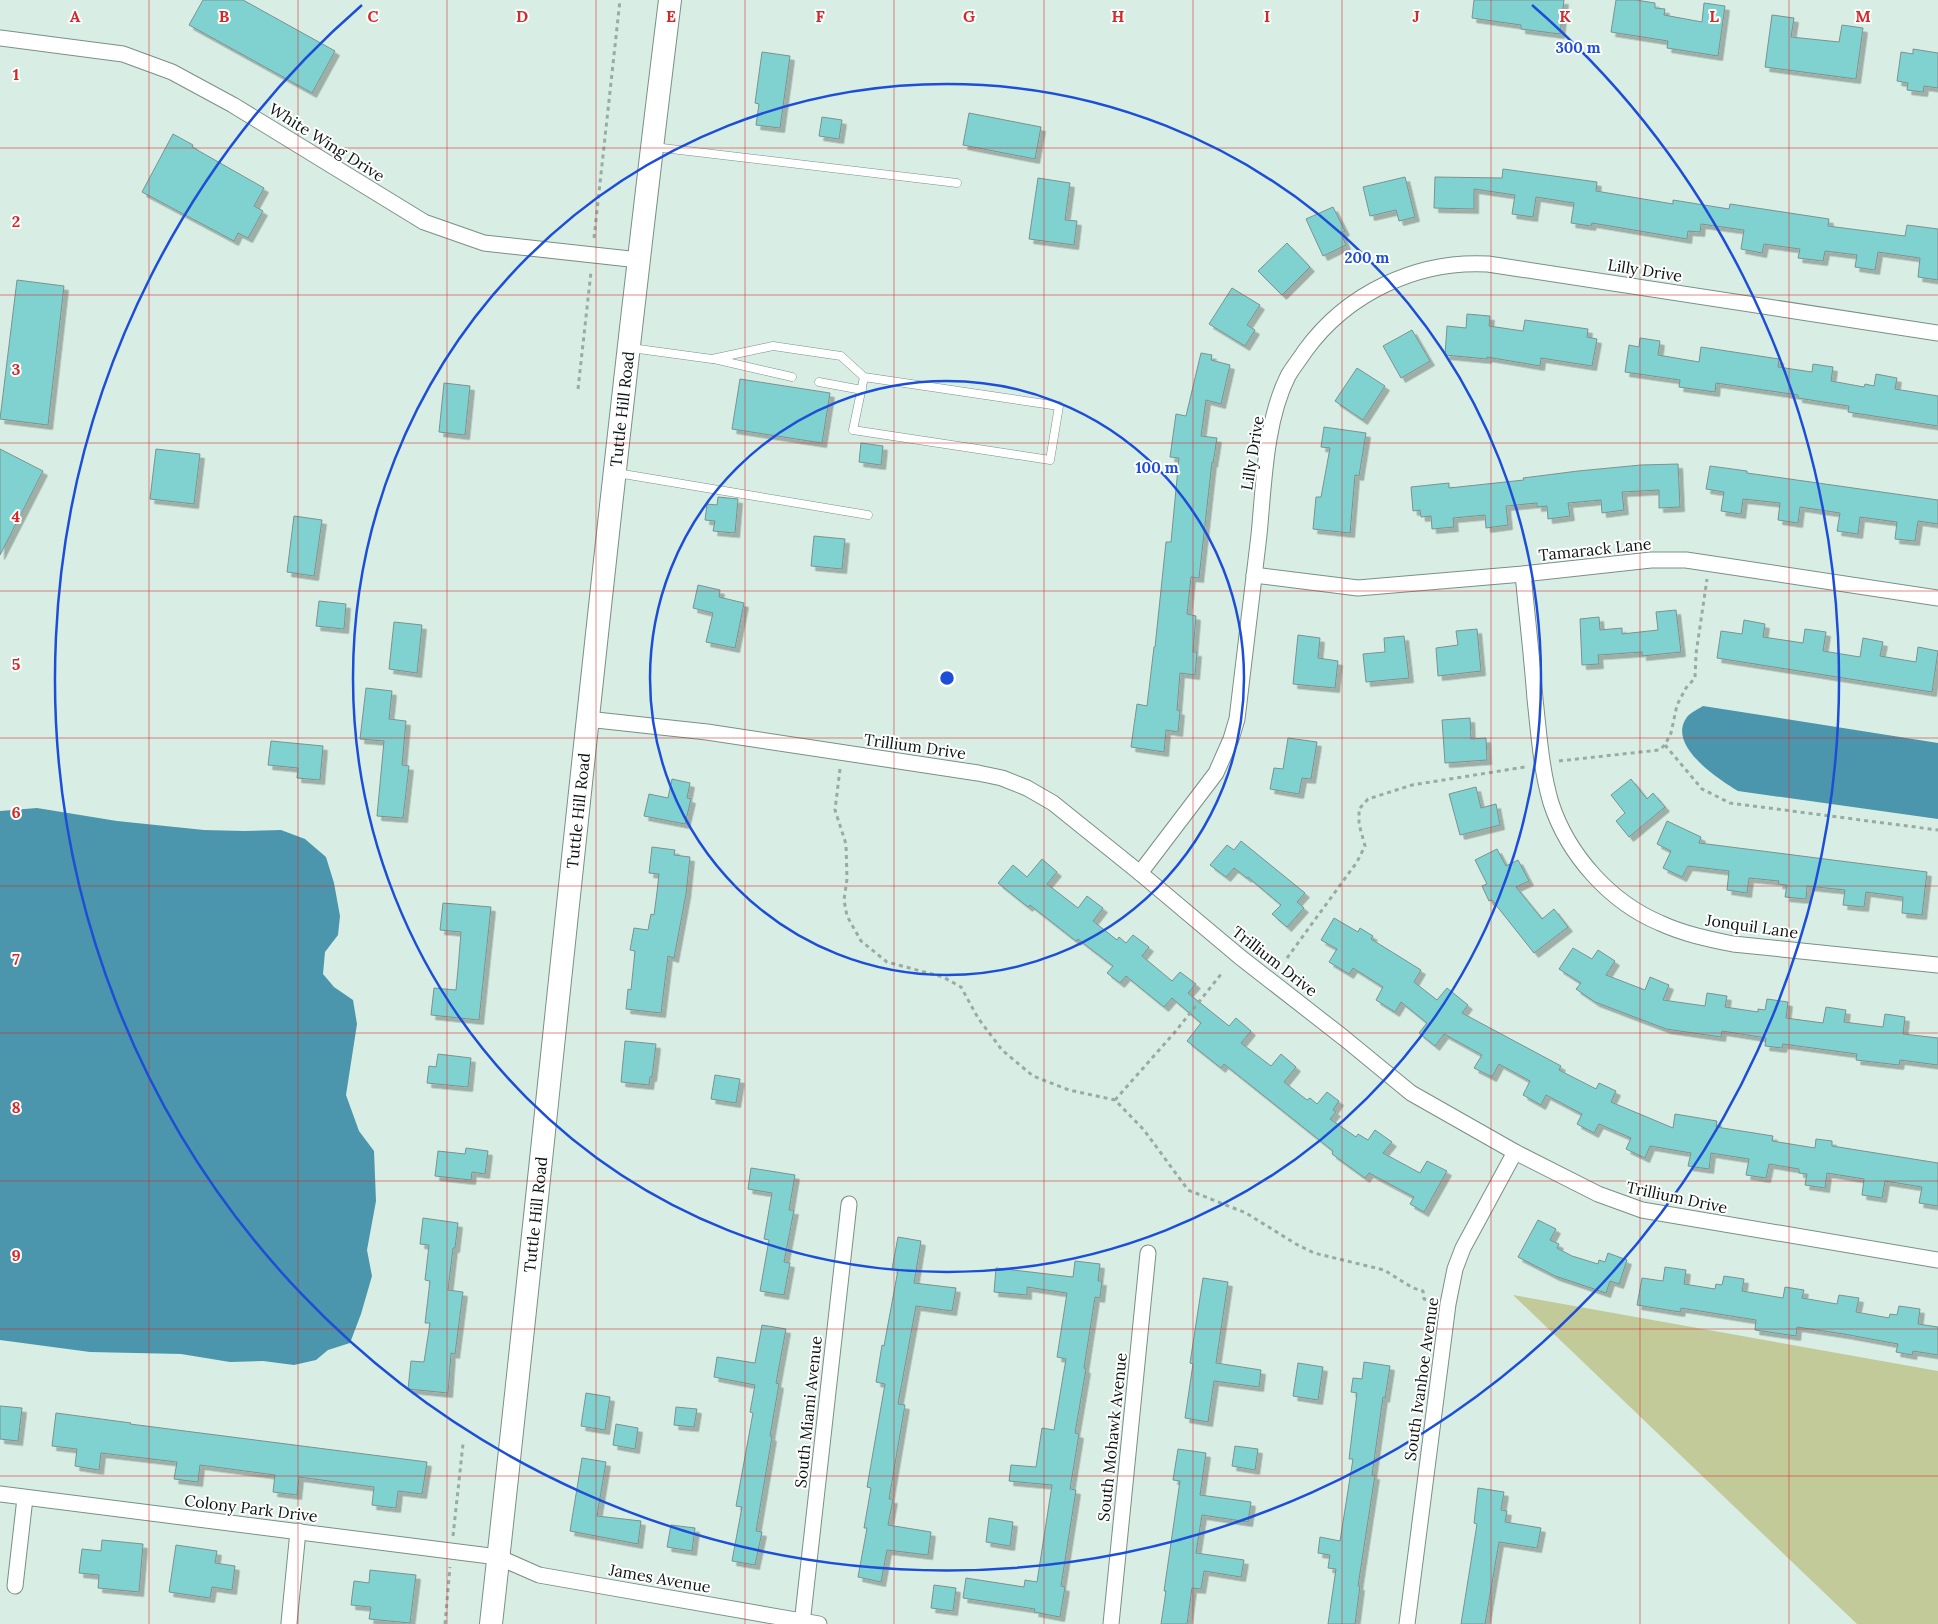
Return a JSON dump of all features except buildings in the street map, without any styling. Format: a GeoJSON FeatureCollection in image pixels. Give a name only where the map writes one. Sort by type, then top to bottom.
{"type":"FeatureCollection","features":[{"type":"Feature","properties":{"kind":"main road","name":"Tuttle Hill Road"},"geometry":{"type":"LineString","coordinates":[[491,1624],[587,719],[670,0]]}},
{"type":"Feature","properties":{"kind":"street","name":"White Wing Drive"},"geometry":{"type":"LineString","coordinates":[[0,38],[123,54],[172,72],[233,105],[424,222],[484,243],[639,260]]}},
{"type":"Feature","properties":{"kind":"street","name":"Lilly Drive"},"geometry":{"type":"LineString","coordinates":[[1140,873],[1216,772],[1231,740],[1237,719],[1270,433],[1288,376],[1314,339],[1340,313],[1352,304],[1408,274],[1456,264],[1488,264],[1938,333]]}},
{"type":"Feature","properties":{"kind":"street","name":"Tamarack Lane"},"geometry":{"type":"LineString","coordinates":[[1254,575],[1358,588],[1523,574],[1650,560],[1686,560],[1938,598]]}},
{"type":"Feature","properties":{"kind":"street","name":"Jonquil Lane"},"geometry":{"type":"LineString","coordinates":[[1523,574],[1542,765],[1552,804],[1564,833],[1580,859],[1610,890],[1636,910],[1659,923],[1686,933],[1733,944],[1938,965]]}},
{"type":"Feature","properties":{"kind":"street","name":"Trillium Drive"},"geometry":{"type":"LineString","coordinates":[[587,719],[707,732],[978,773],[1002,778],[1028,788],[1053,803],[1140,873],[1240,958],[1344,1038],[1411,1093],[1515,1152],[1598,1194],[1642,1210],[1938,1260]]}},
{"type":"Feature","properties":{"kind":"street","name":"South Ivanhoe Avenue"},"geometry":{"type":"LineString","coordinates":[[1407,1624],[1448,1304],[1455,1269],[1463,1248],[1515,1152]]}},
{"type":"Feature","properties":{"kind":"street","name":"South Miami Avenue"},"geometry":{"type":"LineString","coordinates":[[802,1623],[849,1204]]}},
{"type":"Feature","properties":{"kind":"street","name":"South Mohawk Avenue"},"geometry":{"type":"LineString","coordinates":[[1111,1624],[1148,1253]]}},
{"type":"Feature","properties":{"kind":"street","name":"Colony Park Drive"},"geometry":{"type":"LineString","coordinates":[[0,1494],[498,1557]]}},
{"type":"Feature","properties":{"kind":"street"},"geometry":{"type":"LineString","coordinates":[[15,1586],[25,1498]]}},
{"type":"Feature","properties":{"kind":"street"},"geometry":{"type":"LineString","coordinates":[[289,1623],[298,1531]]}},
{"type":"Feature","properties":{"kind":"street","name":"James Avenue"},"geometry":{"type":"LineString","coordinates":[[498,1557],[539,1575],[802,1623],[819,1624]]}},
{"type":"Feature","properties":{"kind":"lane"},"geometry":{"type":"LineString","coordinates":[[652,147],[956,183]]}},
{"type":"Feature","properties":{"kind":"lane"},"geometry":{"type":"LineString","coordinates":[[712,358],[773,346],[841,356],[864,377],[1059,406],[1050,460],[854,430],[864,377]]}},
{"type":"Feature","properties":{"kind":"lane"},"geometry":{"type":"LineString","coordinates":[[629,348],[712,358],[792,377]]}},
{"type":"Feature","properties":{"kind":"lane"},"geometry":{"type":"LineString","coordinates":[[819,382],[862,390]]}},
{"type":"Feature","properties":{"kind":"lane"},"geometry":{"type":"LineString","coordinates":[[616,473],[868,515]]}},
{"type":"Feature","properties":{"kind":"path"},"geometry":{"type":"LineString","coordinates":[[578,389],[620,0]]}},
{"type":"Feature","properties":{"kind":"path"},"geometry":{"type":"LineString","coordinates":[[1287,958],[1361,854],[1365,846],[1359,824],[1359,809],[1368,799],[1412,785],[1566,760],[1659,750],[1666,745],[1671,733],[1676,705],[1686,688],[1695,678],[1697,645],[1710,563]]}},
{"type":"Feature","properties":{"kind":"path"},"geometry":{"type":"LineString","coordinates":[[1666,745],[1702,789],[1730,803],[1938,830]]}},
{"type":"Feature","properties":{"kind":"path"},"geometry":{"type":"LineString","coordinates":[[842,753],[835,810],[846,844],[847,879],[844,900],[846,916],[861,941],[887,962],[943,977],[961,987],[978,1018],[1002,1050],[1033,1076],[1069,1090],[1115,1100],[1144,1130],[1188,1190],[1246,1213],[1314,1253],[1384,1270],[1413,1288],[1423,1291],[1424,1299],[1448,1304]]}},
{"type":"Feature","properties":{"kind":"path"},"geometry":{"type":"LineString","coordinates":[[1115,1100],[1175,1032],[1222,973]]}},
{"type":"Feature","properties":{"kind":"green space"},"geometry":{"type":"Polygon","coordinates":[[[1513,1295],[1938,1371],[1938,1624],[1857,1624],[1513,1295]]]}},
{"type":"Feature","properties":{"kind":"water"},"geometry":{"type":"Polygon","coordinates":[[[1703,706],[1938,743],[1938,819],[1738,791],[1697,760],[1683,739],[1682,728],[1687,717],[1703,706]]]}},
{"type":"Feature","properties":{"kind":"water"},"geometry":{"type":"Polygon","coordinates":[[[37,808],[117,821],[204,830],[281,830],[305,839],[326,857],[334,883],[340,916],[338,935],[325,952],[323,974],[334,987],[353,1000],[357,1024],[346,1095],[359,1131],[374,1151],[376,1201],[367,1250],[372,1276],[350,1343],[328,1350],[316,1360],[294,1365],[263,1361],[230,1362],[181,1354],[90,1352],[0,1340],[0,811],[37,808]]]}}]}
